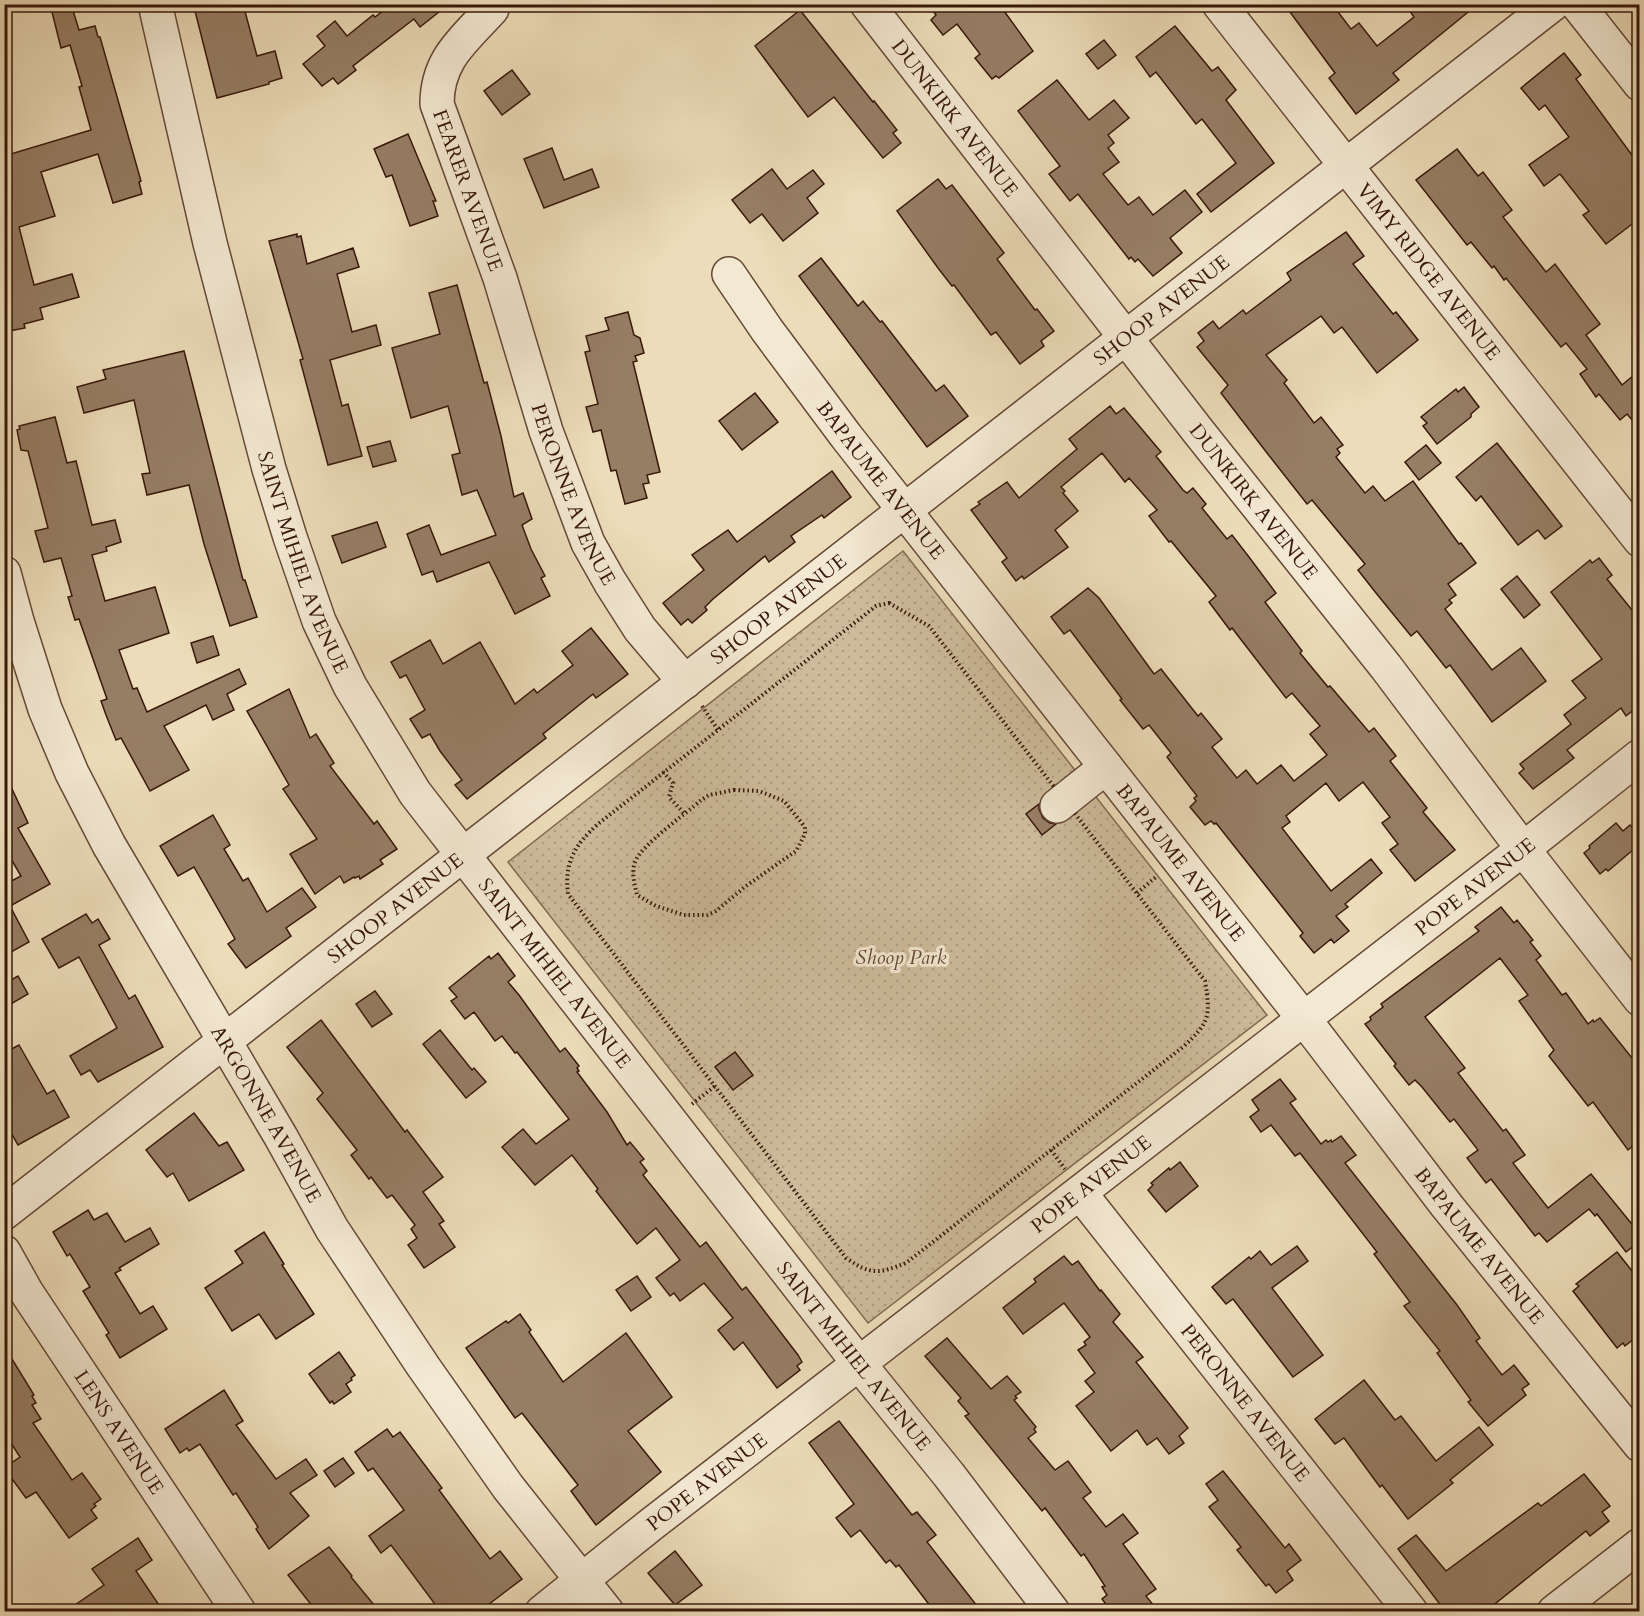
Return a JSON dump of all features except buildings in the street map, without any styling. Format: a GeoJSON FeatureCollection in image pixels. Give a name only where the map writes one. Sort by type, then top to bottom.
{"type":"FeatureCollection","features":[{"type":"Feature","properties":{"kind":"street","name":"SAINT MIHIEL AVENUE"},"geometry":{"type":"LineString","coordinates":[[155,4],[210,243],[266,458],[319,621],[350,686],[415,793],[1053,1611]]}},
{"type":"Feature","properties":{"kind":"street","name":"FEARER AVENUE"},"geometry":{"type":"LineString","coordinates":[[494,4],[447,60],[440,74],[437,104],[503,286]]}},
{"type":"Feature","properties":{"kind":"street","name":"DUNKIRK AVENUE"},"geometry":{"type":"LineString","coordinates":[[867,4],[1198,431],[1386,667],[1640,999]]}},
{"type":"Feature","properties":{"kind":"street","name":"VIMY RIDGE AVENUE"},"geometry":{"type":"LineString","coordinates":[[1219,4],[1640,540]]}},
{"type":"Feature","properties":{"kind":"street","name":"SHOOP AVENUE"},"geometry":{"type":"LineString","coordinates":[[4,1213],[463,854],[693,694],[905,511],[1553,4]]}},
{"type":"Feature","properties":{"kind":"street"},"geometry":{"type":"LineString","coordinates":[[1577,4],[1640,84]]}},
{"type":"Feature","properties":{"kind":"street","name":"BAPAUME AVENUE"},"geometry":{"type":"LineString","coordinates":[[729,274],[767,330],[905,511],[1304,1019],[1447,1206],[1640,1445]]}},
{"type":"Feature","properties":{"kind":"street","name":"PERONNE AVENUE"},"geometry":{"type":"LineString","coordinates":[[503,286],[546,431],[588,543],[609,582],[640,629],[693,694]]}},
{"type":"Feature","properties":{"kind":"street","name":"ARGONNE AVENUE"},"geometry":{"type":"LineString","coordinates":[[4,573],[45,709],[72,773],[109,845],[281,1137],[332,1229],[423,1366],[508,1487],[607,1611]]}},
{"type":"Feature","properties":{"kind":"street","name":"POPE AVENUE"},"geometry":{"type":"LineString","coordinates":[[542,1611],[1640,756]]}},
{"type":"Feature","properties":{"kind":"street"},"geometry":{"type":"LineString","coordinates":[[1061,803],[1106,767]]}},
{"type":"Feature","properties":{"kind":"street","name":"PERONNE AVENUE"},"geometry":{"type":"LineString","coordinates":[[1080,1193],[1411,1611]]}},
{"type":"Feature","properties":{"kind":"street","name":"LENS AVENUE"},"geometry":{"type":"LineString","coordinates":[[4,1252],[27,1293],[239,1611]]}},
{"type":"Feature","properties":{"kind":"street"},"geometry":{"type":"LineString","coordinates":[[1554,1611],[1640,1545]]}},
{"type":"Feature","properties":{"kind":"path"},"geometry":{"type":"LineString","coordinates":[[889,603],[929,626],[1061,803],[1137,893],[1205,981],[1209,1002],[1208,1018],[1197,1034],[1183,1047],[906,1263],[884,1271],[864,1270],[846,1258],[568,894],[566,878],[571,859],[581,840],[663,772],[876,606],[889,603]]}},
{"type":"Feature","properties":{"kind":"path"},"geometry":{"type":"LineString","coordinates":[[693,694],[718,730]]}},
{"type":"Feature","properties":{"kind":"path"},"geometry":{"type":"LineString","coordinates":[[663,772],[673,783],[669,797],[685,814]]}},
{"type":"Feature","properties":{"kind":"path"},"geometry":{"type":"LineString","coordinates":[[734,790],[759,792],[784,801],[805,827],[805,834],[796,851],[746,886],[717,911],[707,915],[684,915],[656,906],[638,895],[633,881],[635,862],[656,839],[685,814],[709,795],[734,790]]}},
{"type":"Feature","properties":{"kind":"path"},"geometry":{"type":"LineString","coordinates":[[1137,893],[1160,874]]}},
{"type":"Feature","properties":{"kind":"path"},"geometry":{"type":"LineString","coordinates":[[691,1106],[715,1086]]}},
{"type":"Feature","properties":{"kind":"green space","name":"Shoop Park"},"geometry":{"type":"Polygon","coordinates":[[[903,551],[1267,1015],[868,1323],[508,862],[903,551]]]}}]}
